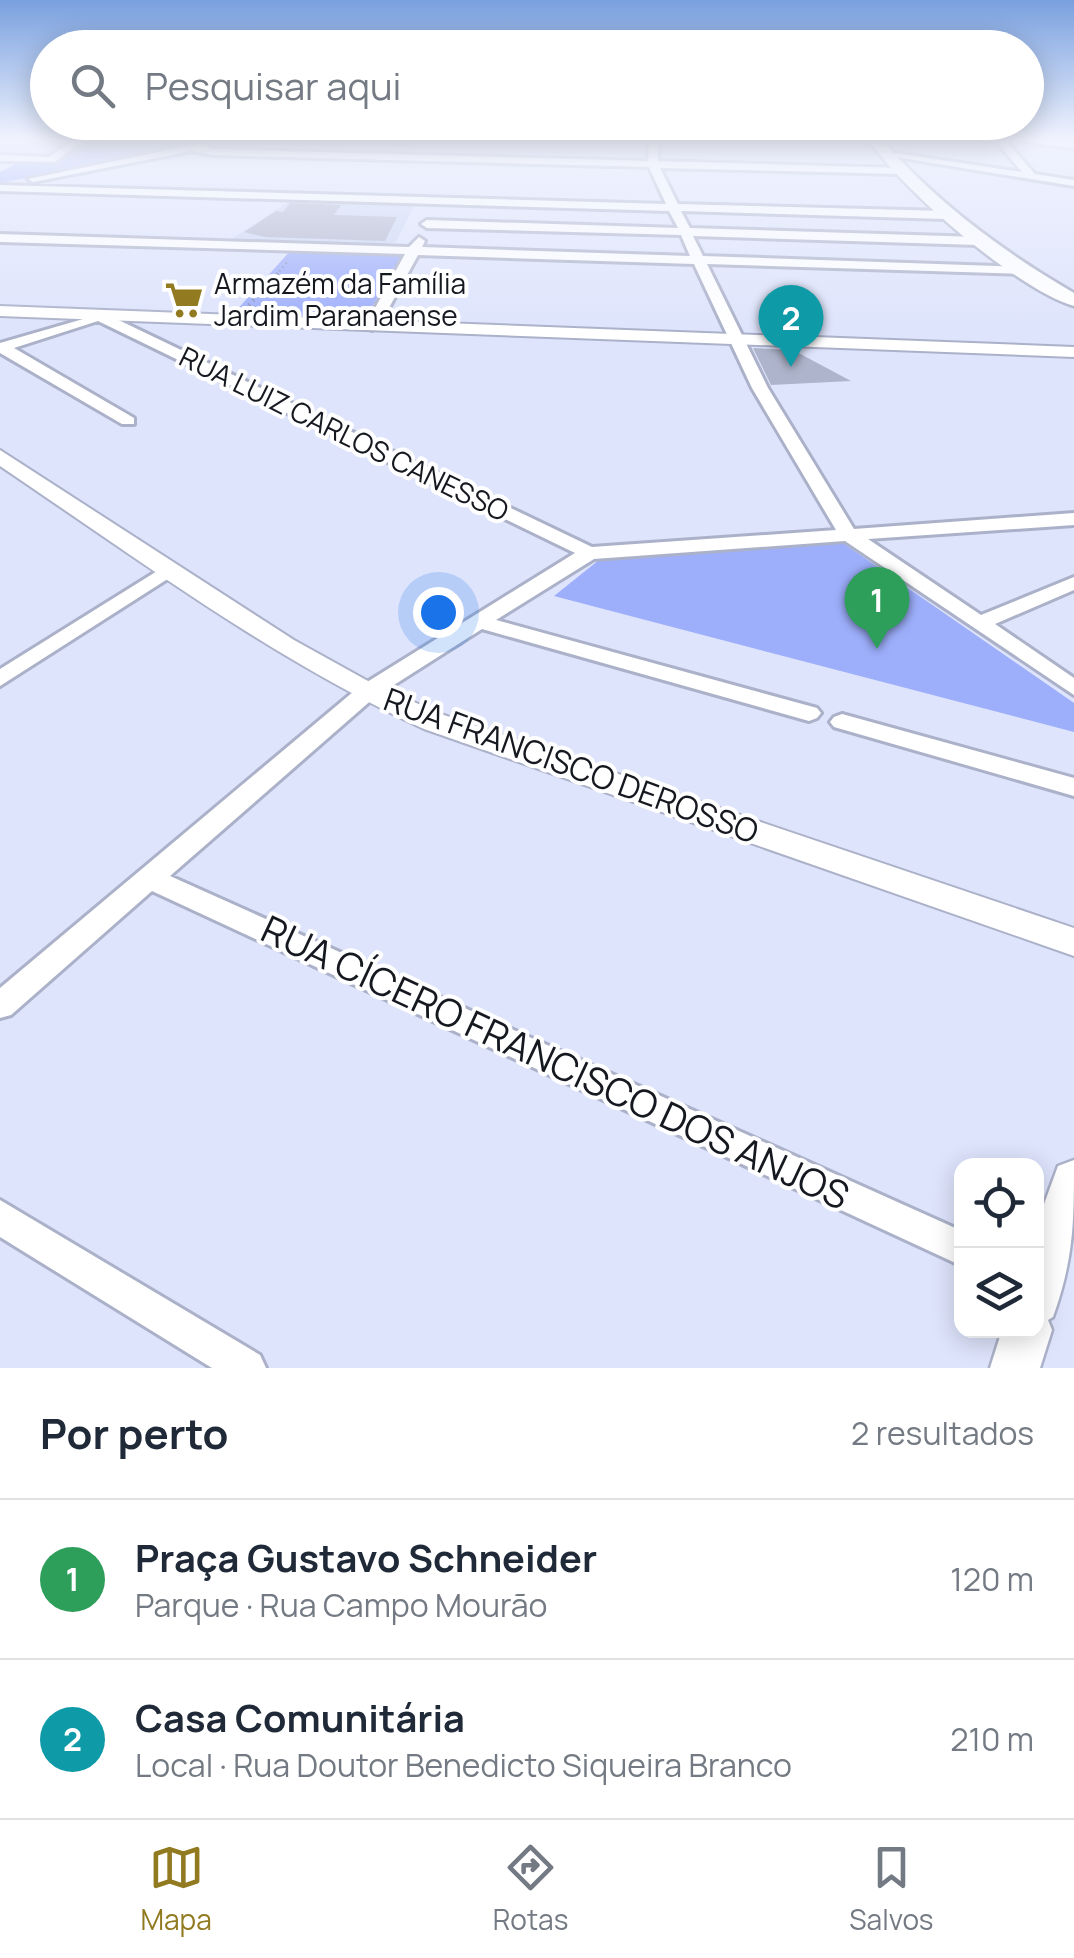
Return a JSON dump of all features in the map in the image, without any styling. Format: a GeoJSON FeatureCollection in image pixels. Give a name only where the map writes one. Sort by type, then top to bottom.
{"type":"FeatureCollection","features":[{"type":"Feature","properties":{"kind":"main road"},"geometry":{"type":"LineString","coordinates":[[934,204],[978,241],[1074,301]]}},
{"type":"Feature","properties":{"kind":"main road"},"geometry":{"type":"LineString","coordinates":[[1044,1273],[1074,1181]]}},
{"type":"Feature","properties":{"kind":"main road"},"geometry":{"type":"LineString","coordinates":[[1015,1368],[1024,1338]]}},
{"type":"Feature","properties":{"kind":"street"},"geometry":{"type":"LineString","coordinates":[[372,326],[437,204]]}},
{"type":"Feature","properties":{"kind":"street"},"geometry":{"type":"LineString","coordinates":[[534,204],[946,215]]}},
{"type":"Feature","properties":{"kind":"street"},"geometry":{"type":"LineString","coordinates":[[672,204],[760,388],[848,534],[1074,688]]}},
{"type":"Feature","properties":{"kind":"street"},"geometry":{"type":"LineString","coordinates":[[426,224],[978,241]]}},
{"type":"Feature","properties":{"kind":"street"},"geometry":{"type":"LineString","coordinates":[[0,238],[1022,270]]}},
{"type":"Feature","properties":{"kind":"street"},"geometry":{"type":"LineString","coordinates":[[0,311],[1074,352]]}},
{"type":"Feature","properties":{"kind":"street"},"geometry":{"type":"LineString","coordinates":[[1,348],[99,316]]}},
{"type":"Feature","properties":{"kind":"street","name":"RUA LUIZ CARLOS CANESSO"},"geometry":{"type":"LineString","coordinates":[[99,316],[589,553]]}},
{"type":"Feature","properties":{"kind":"street"},"geometry":{"type":"LineString","coordinates":[[1,348],[128,421]]}},
{"type":"Feature","properties":{"kind":"street","name":"RUA FRANCISCO DEROSSO"},"geometry":{"type":"LineString","coordinates":[[0,456],[284,646],[367,692],[434,722],[1074,942]]}},
{"type":"Feature","properties":{"kind":"street"},"geometry":{"type":"LineString","coordinates":[[0,1006],[367,692],[589,553],[1074,518]]}},
{"type":"Feature","properties":{"kind":"street"},"geometry":{"type":"LineString","coordinates":[[0,680],[170,569]]}},
{"type":"Feature","properties":{"kind":"street"},"geometry":{"type":"LineString","coordinates":[[979,623],[1074,584]]}},
{"type":"Feature","properties":{"kind":"street"},"geometry":{"type":"LineString","coordinates":[[478,622],[809,713]]}},
{"type":"Feature","properties":{"kind":"street"},"geometry":{"type":"LineString","coordinates":[[842,722],[1074,787]]}},
{"type":"Feature","properties":{"kind":"street","name":"RUA CÍCERO FRANCISCO DOS ANJOS"},"geometry":{"type":"LineString","coordinates":[[149,878],[960,1248]]}},
{"type":"Feature","properties":{"kind":"street"},"geometry":{"type":"LineString","coordinates":[[0,1217],[247,1368]]}},
{"type":"Feature","properties":{"kind":"path"},"geometry":{"type":"LineString","coordinates":[[235,321],[300,247]]}},
{"type":"Feature","properties":{"kind":"shaded area"},"geometry":{"type":"Polygon","coordinates":[[[285,204],[415,204],[396,242],[388,244],[232,239],[285,204]]]}},
{"type":"Feature","properties":{"kind":"shaded area"},"geometry":{"type":"Polygon","coordinates":[[[292,249],[403,253],[365,319],[233,314],[292,249]]]}},
{"type":"Feature","properties":{"kind":"shaded area"},"geometry":{"type":"Polygon","coordinates":[[[843,543],[1074,703],[1074,732],[554,596],[599,560],[843,543]]]}},
{"type":"Feature","properties":{"kind":"building"},"geometry":{"type":"Polygon","coordinates":[[[289,204],[341,205],[334,215],[397,217],[385,241],[265,237],[244,232],[276,211],[283,212],[289,204]]]}},
{"type":"Feature","properties":{"kind":"building"},"geometry":{"type":"Polygon","coordinates":[[[753,348],[793,350],[851,381],[771,385],[753,348]]]}},
{"type":"Feature","properties":{"kind":"place","name":"Armazém da Família Jardim Paranaense"},"geometry":{"type":"Point","coordinates":[184,300]}},
{"type":"Feature","properties":{"kind":"place","name":"Casa Comunitária"},"geometry":{"type":"Point","coordinates":[791,367]}},
{"type":"Feature","properties":{"kind":"place","name":"Praça Gustavo Schneider"},"geometry":{"type":"Point","coordinates":[877,649]}}]}
